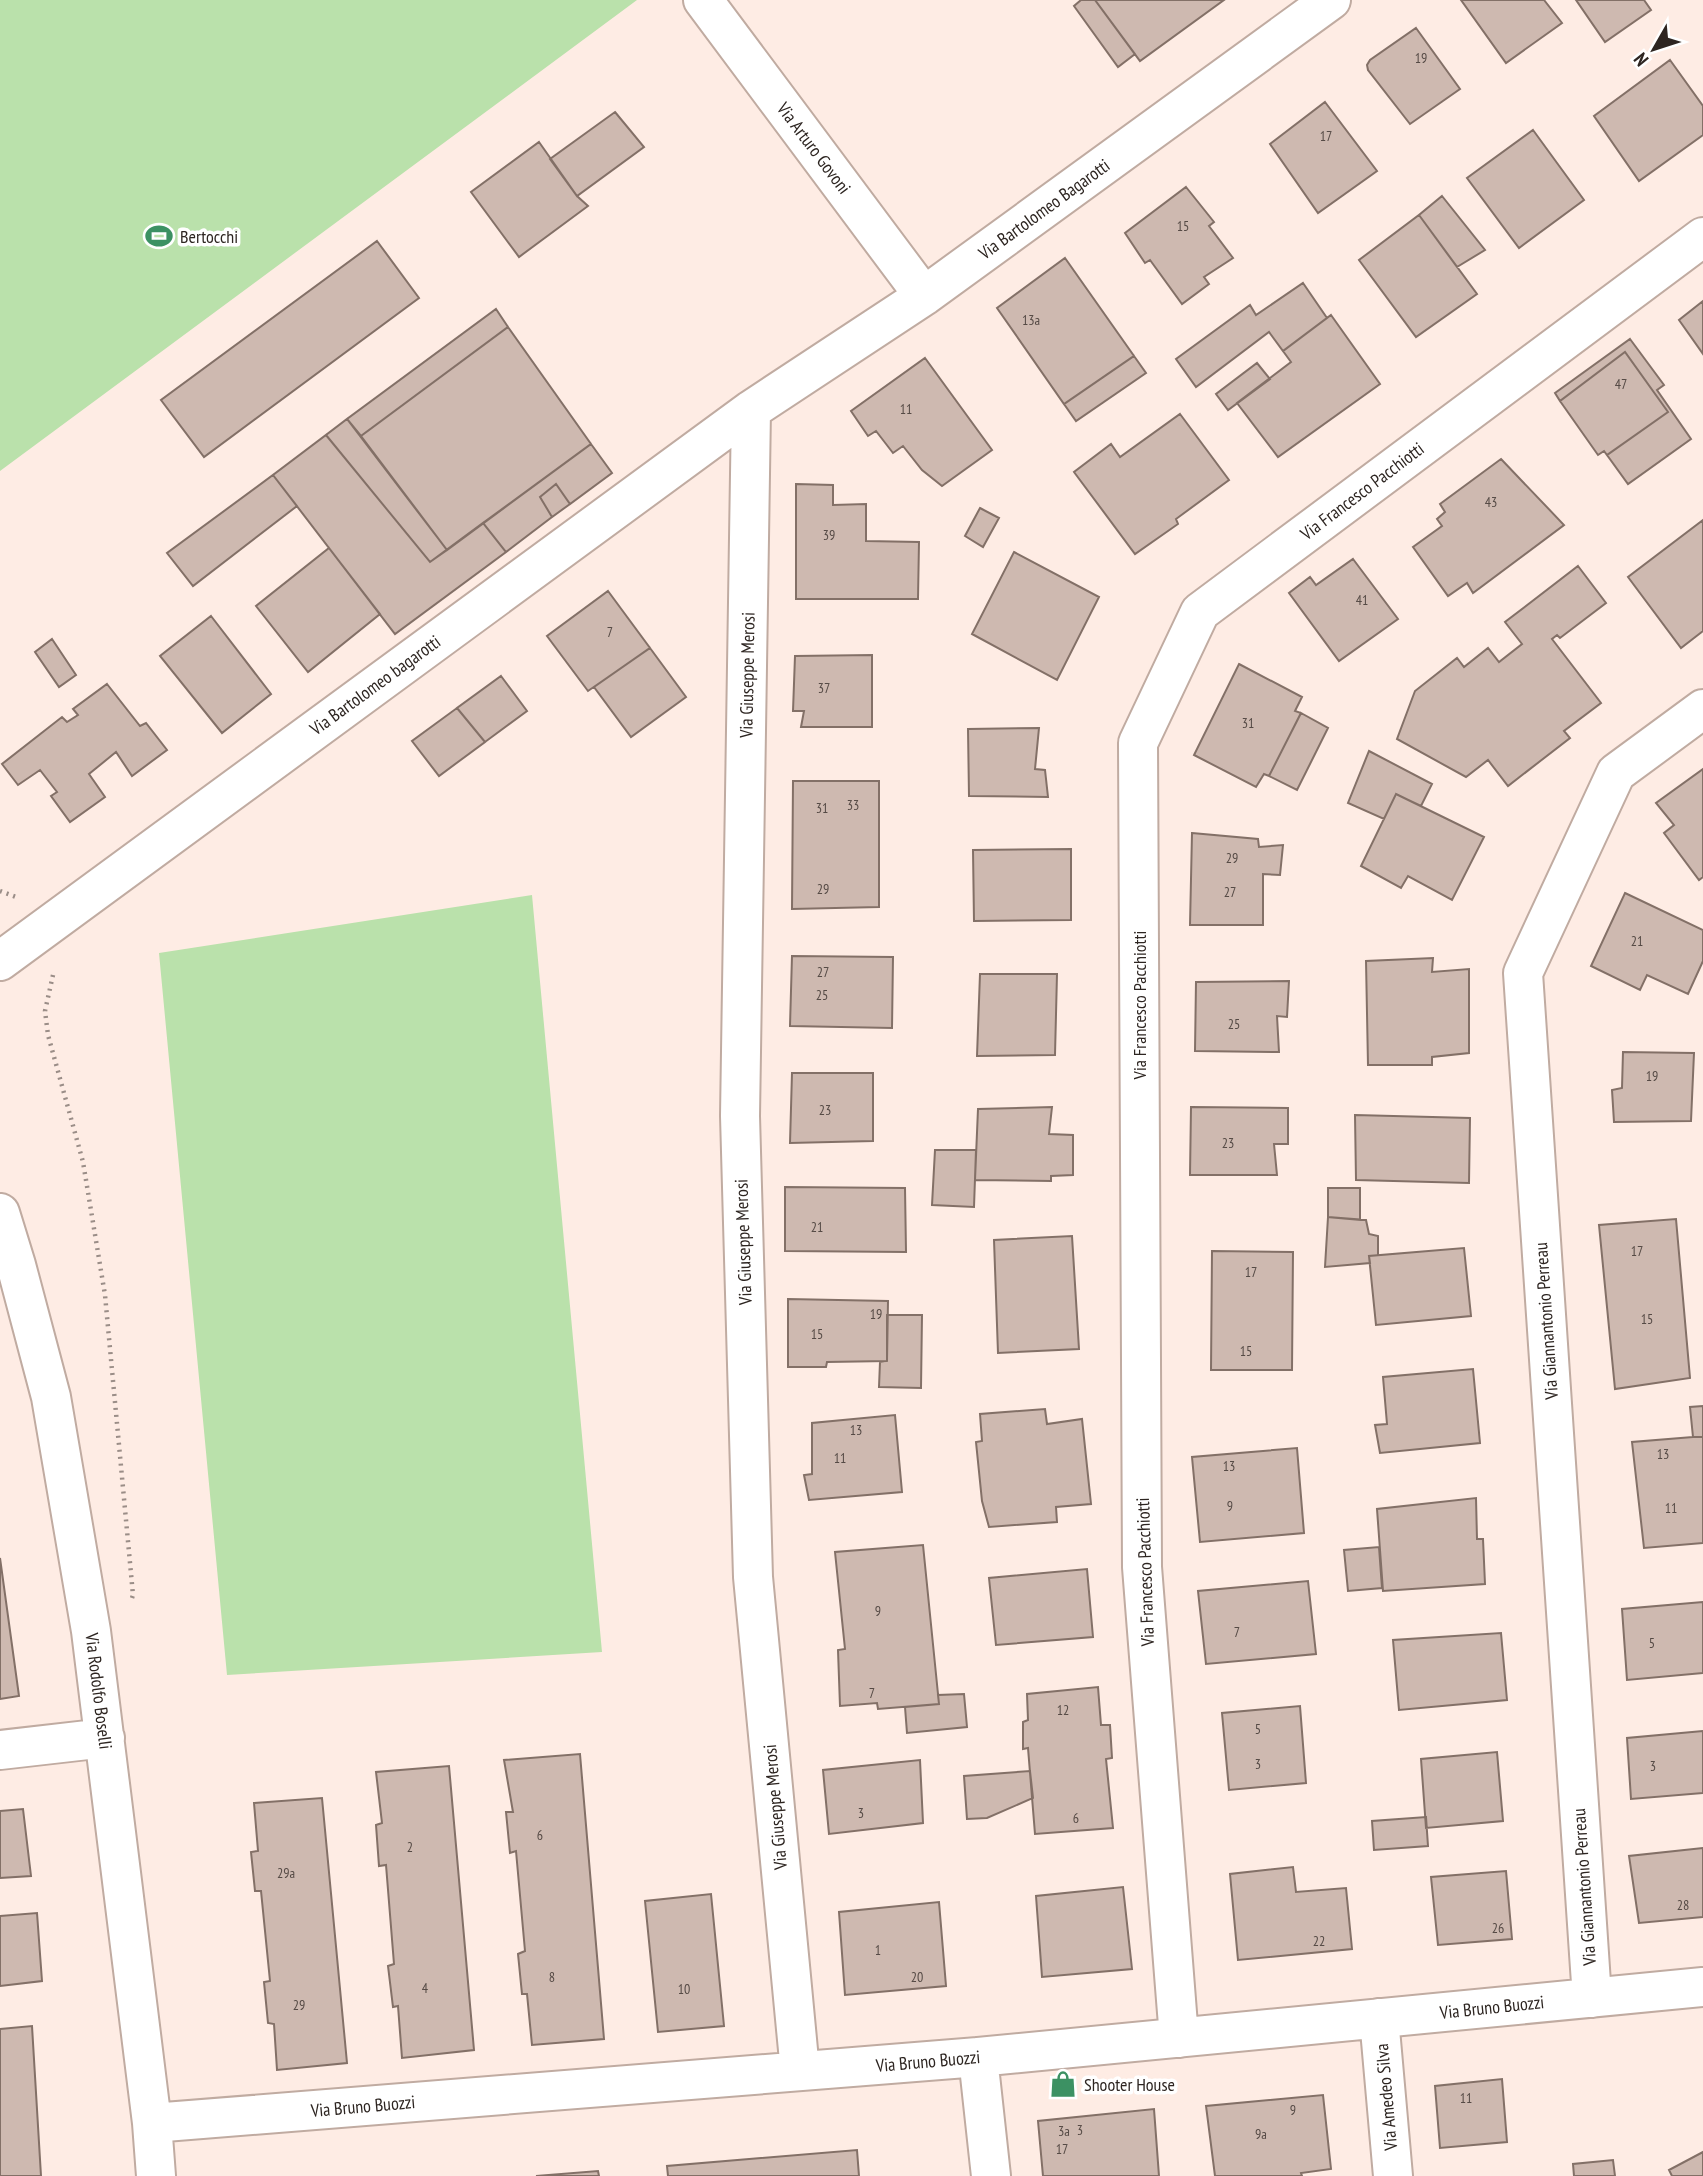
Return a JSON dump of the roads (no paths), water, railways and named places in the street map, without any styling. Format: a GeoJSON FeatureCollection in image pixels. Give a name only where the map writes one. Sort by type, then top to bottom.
{"type":"FeatureCollection","features":[{"type":"Feature","properties":{"kind":"street","name":"Via Arturo Govoni"},"geometry":{"type":"LineString","coordinates":[[703,0],[924,296]]}},
{"type":"Feature","properties":{"kind":"street","name":"Via Bartolomeo Bagarotti"},"geometry":{"type":"LineString","coordinates":[[751,410],[924,296],[1331,0]]}},
{"type":"Feature","properties":{"kind":"street","name":"Via Francesco Pacchiotti"},"geometry":{"type":"LineString","coordinates":[[1179,2038],[1142,1567],[1138,743],[1200,612],[1703,237]]}},
{"type":"Feature","properties":{"kind":"street","name":"Via Bartolomeo bagarotti"},"geometry":{"type":"LineString","coordinates":[[0,959],[751,410]]}},
{"type":"Feature","properties":{"kind":"street","name":"Via Giuseppe Merosi"},"geometry":{"type":"LineString","coordinates":[[751,410],[740,1129],[753,1577],[800,2071]]}},
{"type":"Feature","properties":{"kind":"street","name":"Via Giannantonio Perreau"},"geometry":{"type":"LineString","coordinates":[[1592,1997],[1522,973],[1616,773],[1703,709]]}},
{"type":"Feature","properties":{"kind":"street","name":"Via Rodolfo Boselli"},"geometry":{"type":"LineString","coordinates":[[0,1213],[51,1397],[91,1631],[152,2123],[156,2176]]}},
{"type":"Feature","properties":{"kind":"street"},"geometry":{"type":"LineString","coordinates":[[0,1750],[105,1738]]}},
{"type":"Feature","properties":{"kind":"street","name":"Via Bruno Buozzi"},"geometry":{"type":"LineString","coordinates":[[152,2123],[978,2057],[1703,1987]]}},
{"type":"Feature","properties":{"kind":"street","name":"Via Amedeo Silva"},"geometry":{"type":"LineString","coordinates":[[1379,2018],[1393,2176]]}},
{"type":"Feature","properties":{"kind":"street"},"geometry":{"type":"LineString","coordinates":[[978,2057],[991,2176]]}},
{"type":"Feature","properties":{"kind":"place","name":"Bertocchi"},"geometry":{"type":"Point","coordinates":[159,236]}},
{"type":"Feature","properties":{"kind":"place","name":"Shooter House"},"geometry":{"type":"Point","coordinates":[1063,2084]}}]}
